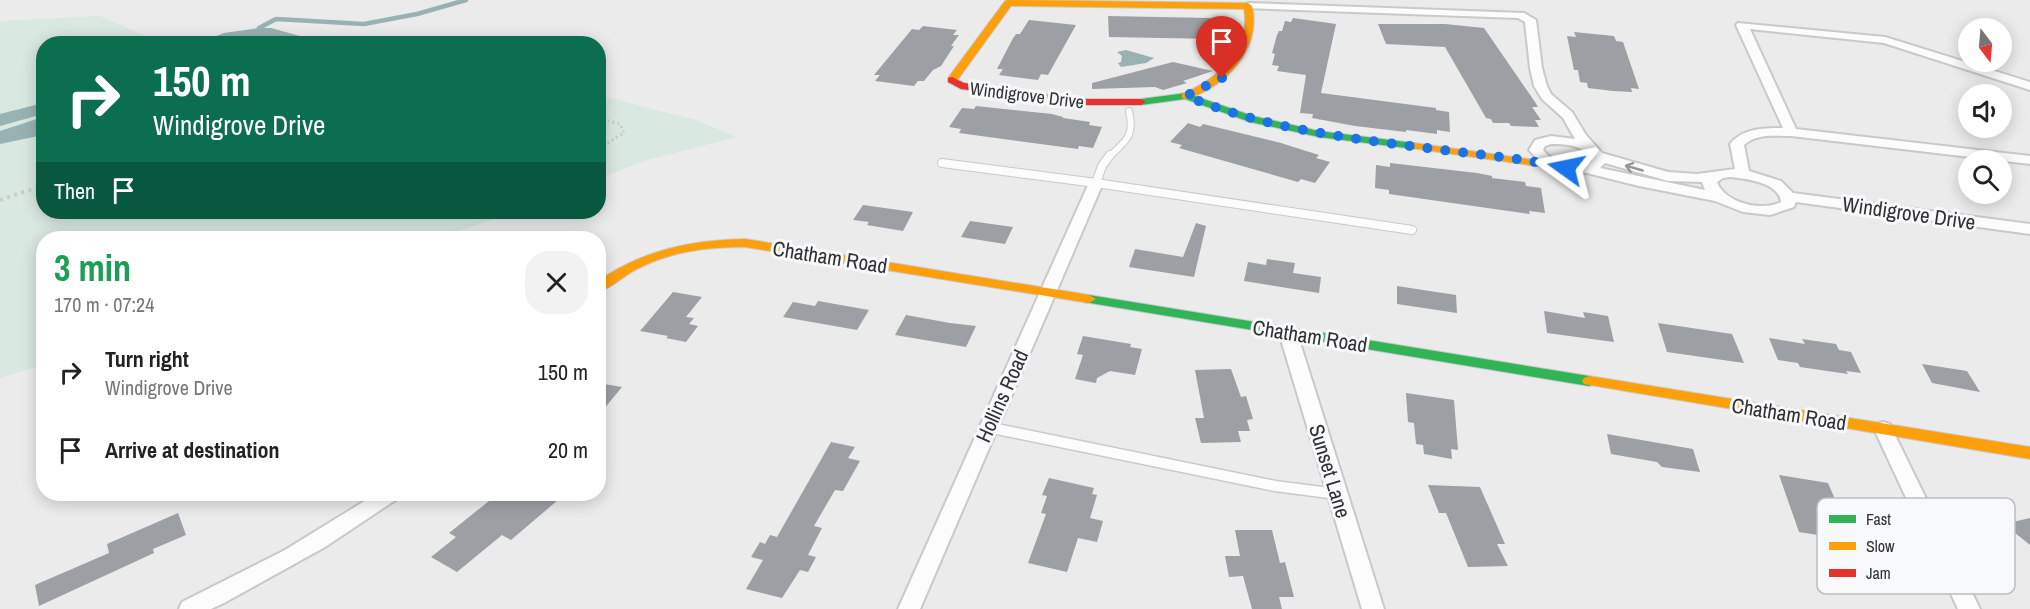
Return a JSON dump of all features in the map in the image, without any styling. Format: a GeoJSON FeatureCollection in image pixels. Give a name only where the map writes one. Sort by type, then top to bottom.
{"type":"FeatureCollection","features":[{"type":"Feature","properties":{"kind":"street","name":"Windigrove Drive"},"geometry":{"type":"LineString","coordinates":[[1248,6],[1252,19],[1242,56],[1222,78],[1186,96],[1134,103],[1080,102],[961,86],[951,80],[1008,3],[1248,6],[1520,15],[1530,20],[1538,76],[1544,93],[1562,108],[1571,120],[1575,131],[1594,152],[1633,168],[1670,177],[1699,179],[1730,173],[1743,174]]}},
{"type":"Feature","properties":{"kind":"street"},"geometry":{"type":"LineString","coordinates":[[1791,132],[1742,25],[1885,40],[2030,86]]}},
{"type":"Feature","properties":{"kind":"street","name":"Windigrove Drive"},"geometry":{"type":"LineString","coordinates":[[1186,96],[1250,118],[1319,134],[1513,158],[1557,166]]}},
{"type":"Feature","properties":{"kind":"street"},"geometry":{"type":"LineString","coordinates":[[1558,140],[1575,131]]}},
{"type":"Feature","properties":{"kind":"street"},"geometry":{"type":"LineString","coordinates":[[1536,150],[1544,159],[1557,166],[1576,170],[1588,169],[1624,179],[1719,197],[1742,207],[1768,211],[1786,207],[1790,201],[1789,197],[1772,182],[1743,174],[1737,154],[1737,144],[1741,139],[1750,135],[1791,132],[2030,160]]}},
{"type":"Feature","properties":{"kind":"street","name":"Windigrove Drive"},"geometry":{"type":"LineString","coordinates":[[1513,158],[1536,150],[1540,144],[1558,140]]}},
{"type":"Feature","properties":{"kind":"street"},"geometry":{"type":"LineString","coordinates":[[1558,140],[1575,142],[1594,152],[1599,162],[1588,169]]}},
{"type":"Feature","properties":{"kind":"street"},"geometry":{"type":"LineString","coordinates":[[1712,177],[1710,186],[1719,197]]}},
{"type":"Feature","properties":{"kind":"street","name":"Hollins Road"},"geometry":{"type":"LineString","coordinates":[[909,609],[1096,183]]}},
{"type":"Feature","properties":{"kind":"street","name":"Windigrove Drive"},"geometry":{"type":"LineString","coordinates":[[1789,197],[2030,229]]}},
{"type":"Feature","properties":{"kind":"street","name":"Chatham Road"},"geometry":{"type":"LineString","coordinates":[[606,282],[617,273],[659,253],[681,247],[723,242],[745,243],[2030,453]]}},
{"type":"Feature","properties":{"kind":"street","name":"Sunset Lane"},"geometry":{"type":"LineString","coordinates":[[1288,333],[1372,609]]}},
{"type":"Feature","properties":{"kind":"street"},"geometry":{"type":"LineString","coordinates":[[1882,429],[1915,498]]}},
{"type":"Feature","properties":{"kind":"street"},"geometry":{"type":"LineString","coordinates":[[190,609],[251,580],[380,501]]}},
{"type":"Feature","properties":{"kind":"street"},"geometry":{"type":"LineString","coordinates":[[1962,594],[1969,609]]}},
{"type":"Feature","properties":{"kind":"lane"},"geometry":{"type":"LineString","coordinates":[[1096,183],[1103,163],[1128,140],[1132,130],[1129,111]]}},
{"type":"Feature","properties":{"kind":"lane"},"geometry":{"type":"LineString","coordinates":[[942,163],[1096,183],[1412,230]]}},
{"type":"Feature","properties":{"kind":"lane"},"geometry":{"type":"LineString","coordinates":[[987,427],[1275,486],[1337,494]]}},
{"type":"Feature","properties":{"kind":"path"},"geometry":{"type":"LineString","coordinates":[[606,120],[620,124],[624,134],[606,144]]}},
{"type":"Feature","properties":{"kind":"path"},"geometry":{"type":"LineString","coordinates":[[0,200],[36,188]]}},
{"type":"Feature","properties":{"kind":"shaded area"},"geometry":{"type":"Polygon","coordinates":[[[100,16],[145,36],[36,36],[36,219],[495,219],[456,231],[36,231],[36,367],[0,378],[0,21],[100,16]]]}},
{"type":"Feature","properties":{"kind":"shaded area"},"geometry":{"type":"Polygon","coordinates":[[[606,97],[696,120],[737,137],[644,161],[606,176],[606,97]]]}},
{"type":"Feature","properties":{"kind":"water"},"geometry":{"type":"Polygon","coordinates":[[[271,28],[300,36],[216,36],[224,33],[271,28]]]}},
{"type":"Feature","properties":{"kind":"water"},"geometry":{"type":"Polygon","coordinates":[[[1126,50],[1154,58],[1146,63],[1121,67],[1118,63],[1121,62],[1122,56],[1117,52],[1126,50]]]}},
{"type":"Feature","properties":{"kind":"water"},"geometry":{"type":"Polygon","coordinates":[[[36,105],[36,116],[0,126],[0,114],[36,105]]]}},
{"type":"Feature","properties":{"kind":"water"},"geometry":{"type":"Polygon","coordinates":[[[36,119],[36,136],[0,144],[0,131],[36,119]]]}},
{"type":"Feature","properties":{"kind":"building"},"geometry":{"type":"Polygon","coordinates":[[[1108,16],[1210,18],[1215,39],[1109,37],[1108,16]]]}},
{"type":"Feature","properties":{"kind":"building"},"geometry":{"type":"Polygon","coordinates":[[[1293,18],[1336,24],[1321,93],[1436,108],[1436,110],[1449,112],[1450,132],[1437,130],[1437,134],[1355,126],[1312,118],[1313,114],[1300,113],[1306,75],[1277,71],[1279,66],[1272,65],[1275,54],[1272,53],[1277,35],[1279,31],[1282,31],[1285,21],[1291,22],[1293,18]]]}},
{"type":"Feature","properties":{"kind":"building"},"geometry":{"type":"Polygon","coordinates":[[[1029,20],[1076,25],[1048,75],[1041,74],[1038,80],[999,75],[1003,69],[997,69],[1012,40],[1016,34],[1020,34],[1029,20]]]}},
{"type":"Feature","properties":{"kind":"building"},"geometry":{"type":"Polygon","coordinates":[[[1378,24],[1445,24],[1484,28],[1538,107],[1532,107],[1541,120],[1535,120],[1539,127],[1493,123],[1491,119],[1486,118],[1445,47],[1386,44],[1378,24]]]}},
{"type":"Feature","properties":{"kind":"building"},"geometry":{"type":"Polygon","coordinates":[[[923,26],[957,30],[953,35],[959,35],[941,66],[933,70],[924,81],[918,81],[914,86],[875,81],[880,75],[874,75],[912,29],[919,30],[923,26]]]}},
{"type":"Feature","properties":{"kind":"building"},"geometry":{"type":"Polygon","coordinates":[[[1574,32],[1614,36],[1616,41],[1623,42],[1639,89],[1631,88],[1632,92],[1613,91],[1588,88],[1587,83],[1580,82],[1578,70],[1574,70],[1567,36],[1576,37],[1574,32]]]}},
{"type":"Feature","properties":{"kind":"building"},"geometry":{"type":"Polygon","coordinates":[[[1173,62],[1213,71],[1183,81],[1187,83],[1163,90],[1155,87],[1092,89],[1092,83],[1173,62]]]}},
{"type":"Feature","properties":{"kind":"building"},"geometry":{"type":"Polygon","coordinates":[[[976,106],[1052,114],[1090,122],[1089,125],[1102,127],[1093,148],[1079,146],[1078,149],[959,133],[961,129],[949,127],[962,108],[974,109],[976,106]]]}},
{"type":"Feature","properties":{"kind":"building"},"geometry":{"type":"Polygon","coordinates":[[[1188,123],[1200,127],[1203,124],[1281,143],[1319,155],[1316,158],[1330,162],[1315,183],[1301,179],[1298,182],[1179,148],[1182,145],[1170,142],[1188,123]]]}},
{"type":"Feature","properties":{"kind":"building"},"geometry":{"type":"Polygon","coordinates":[[[1390,163],[1477,173],[1492,176],[1492,178],[1525,182],[1526,186],[1541,188],[1545,213],[1529,211],[1530,214],[1389,194],[1389,190],[1375,188],[1376,165],[1390,167],[1390,163]]]}},
{"type":"Feature","properties":{"kind":"building"},"geometry":{"type":"Polygon","coordinates":[[[863,205],[913,212],[903,231],[867,225],[869,222],[853,220],[863,205]]]}},
{"type":"Feature","properties":{"kind":"building"},"geometry":{"type":"Polygon","coordinates":[[[970,221],[1013,227],[1005,244],[961,237],[970,221]]]}},
{"type":"Feature","properties":{"kind":"building"},"geometry":{"type":"Polygon","coordinates":[[[1196,223],[1206,226],[1194,277],[1129,267],[1135,249],[1183,257],[1196,223]]]}},
{"type":"Feature","properties":{"kind":"building"},"geometry":{"type":"Polygon","coordinates":[[[1267,259],[1295,263],[1293,273],[1321,277],[1319,293],[1244,281],[1248,262],[1266,265],[1267,259]]]}},
{"type":"Feature","properties":{"kind":"building"},"geometry":{"type":"Polygon","coordinates":[[[1397,286],[1456,295],[1457,313],[1397,304],[1397,286]]]}},
{"type":"Feature","properties":{"kind":"building"},"geometry":{"type":"Polygon","coordinates":[[[673,292],[702,297],[686,317],[694,318],[689,324],[698,326],[686,342],[640,331],[673,292]]]}},
{"type":"Feature","properties":{"kind":"building"},"geometry":{"type":"Polygon","coordinates":[[[818,301],[869,310],[857,330],[783,317],[793,302],[815,306],[818,301]]]}},
{"type":"Feature","properties":{"kind":"building"},"geometry":{"type":"Polygon","coordinates":[[[1544,311],[1585,318],[1583,312],[1608,316],[1614,342],[1547,333],[1544,311]]]}},
{"type":"Feature","properties":{"kind":"building"},"geometry":{"type":"Polygon","coordinates":[[[906,315],[976,326],[966,347],[895,335],[906,315]]]}},
{"type":"Feature","properties":{"kind":"building"},"geometry":{"type":"Polygon","coordinates":[[[1658,323],[1732,334],[1744,363],[1667,352],[1658,323]]]}},
{"type":"Feature","properties":{"kind":"building"},"geometry":{"type":"Polygon","coordinates":[[[1083,336],[1131,344],[1130,347],[1142,349],[1135,375],[1110,371],[1097,378],[1096,383],[1075,379],[1083,355],[1077,354],[1083,336]]]}},
{"type":"Feature","properties":{"kind":"building"},"geometry":{"type":"Polygon","coordinates":[[[1769,338],[1805,344],[1802,339],[1836,344],[1839,350],[1851,352],[1861,373],[1846,371],[1848,374],[1800,367],[1798,363],[1778,360],[1769,338]]]}},
{"type":"Feature","properties":{"kind":"building"},"geometry":{"type":"Polygon","coordinates":[[[1922,364],[1967,371],[1980,392],[1932,383],[1922,364]]]}},
{"type":"Feature","properties":{"kind":"building"},"geometry":{"type":"Polygon","coordinates":[[[1231,369],[1241,397],[1246,396],[1253,419],[1247,420],[1250,431],[1238,431],[1241,442],[1201,443],[1195,418],[1204,418],[1195,370],[1231,369]]]}},
{"type":"Feature","properties":{"kind":"building"},"geometry":{"type":"Polygon","coordinates":[[[606,384],[622,387],[606,406],[606,384]]]}},
{"type":"Feature","properties":{"kind":"building"},"geometry":{"type":"Polygon","coordinates":[[[1406,393],[1454,400],[1458,450],[1451,449],[1452,459],[1424,454],[1423,445],[1416,444],[1414,423],[1408,422],[1406,393]]]}},
{"type":"Feature","properties":{"kind":"building"},"geometry":{"type":"Polygon","coordinates":[[[1607,434],[1693,449],[1700,472],[1662,467],[1657,462],[1611,454],[1607,434]]]}},
{"type":"Feature","properties":{"kind":"building"},"geometry":{"type":"Polygon","coordinates":[[[831,442],[855,447],[848,458],[860,461],[843,491],[835,490],[814,526],[822,528],[808,555],[816,557],[808,572],[800,570],[782,598],[746,589],[763,560],[751,557],[760,542],[765,544],[770,535],[777,537],[831,442]]]}},
{"type":"Feature","properties":{"kind":"building"},"geometry":{"type":"Polygon","coordinates":[[[1779,475],[1828,483],[1834,498],[1817,498],[1817,535],[1799,532],[1779,475]]]}},
{"type":"Feature","properties":{"kind":"building"},"geometry":{"type":"Polygon","coordinates":[[[1049,478],[1094,488],[1092,494],[1097,495],[1090,518],[1103,521],[1097,542],[1078,538],[1067,572],[1028,563],[1046,514],[1041,513],[1047,496],[1042,495],[1049,478]]]}},
{"type":"Feature","properties":{"kind":"building"},"geometry":{"type":"Polygon","coordinates":[[[1428,485],[1480,487],[1505,544],[1497,544],[1508,566],[1468,567],[1446,513],[1439,513],[1428,485]]]}},
{"type":"Feature","properties":{"kind":"building"},"geometry":{"type":"Polygon","coordinates":[[[489,501],[557,501],[511,540],[502,535],[457,572],[431,557],[456,537],[449,533],[489,501]]]}},
{"type":"Feature","properties":{"kind":"building"},"geometry":{"type":"Polygon","coordinates":[[[178,513],[186,535],[153,549],[154,553],[39,606],[35,585],[109,553],[107,544],[178,513]]]}},
{"type":"Feature","properties":{"kind":"building"},"geometry":{"type":"Polygon","coordinates":[[[2030,518],[2030,545],[2015,533],[2015,521],[2030,518]]]}},
{"type":"Feature","properties":{"kind":"building"},"geometry":{"type":"Polygon","coordinates":[[[1235,530],[1272,530],[1280,563],[1285,562],[1294,597],[1279,597],[1282,609],[1252,609],[1243,576],[1229,577],[1225,556],[1240,556],[1235,530]]]}},
{"type":"Feature","properties":{"kind":"waterway"},"geometry":{"type":"LineString","coordinates":[[259,28],[276,19],[364,24],[417,14],[466,0]]}},
{"type":"Feature","properties":{"kind":"traffic: fast"},"geometry":{"type":"LineString","coordinates":[[1141,102],[1186,96],[1250,119],[1319,134],[1414,146]]}},
{"type":"Feature","properties":{"kind":"traffic: fast"},"geometry":{"type":"LineString","coordinates":[[1089,299],[1589,381]]}},
{"type":"Feature","properties":{"kind":"traffic: slow"},"geometry":{"type":"LineString","coordinates":[[952,80],[1008,3],[1248,6],[1250,19],[1246,39],[1236,59],[1215,81],[1186,96]]}},
{"type":"Feature","properties":{"kind":"traffic: slow"},"geometry":{"type":"LineString","coordinates":[[1414,146],[1557,166]]}},
{"type":"Feature","properties":{"kind":"traffic: slow"},"geometry":{"type":"LineString","coordinates":[[606,282],[632,266],[667,252],[705,245],[745,243],[1089,299]]}},
{"type":"Feature","properties":{"kind":"traffic: slow"},"geometry":{"type":"LineString","coordinates":[[1589,381],[2030,453]]}},
{"type":"Feature","properties":{"kind":"traffic: jam"},"geometry":{"type":"LineString","coordinates":[[952,80],[961,86],[1080,102],[1141,102]]}},
{"type":"Feature","properties":{"kind":"route"},"geometry":{"type":"LineString","coordinates":[[1222,78],[1186,96],[1218,109],[1319,134],[1513,158],[1566,168]]}}]}
